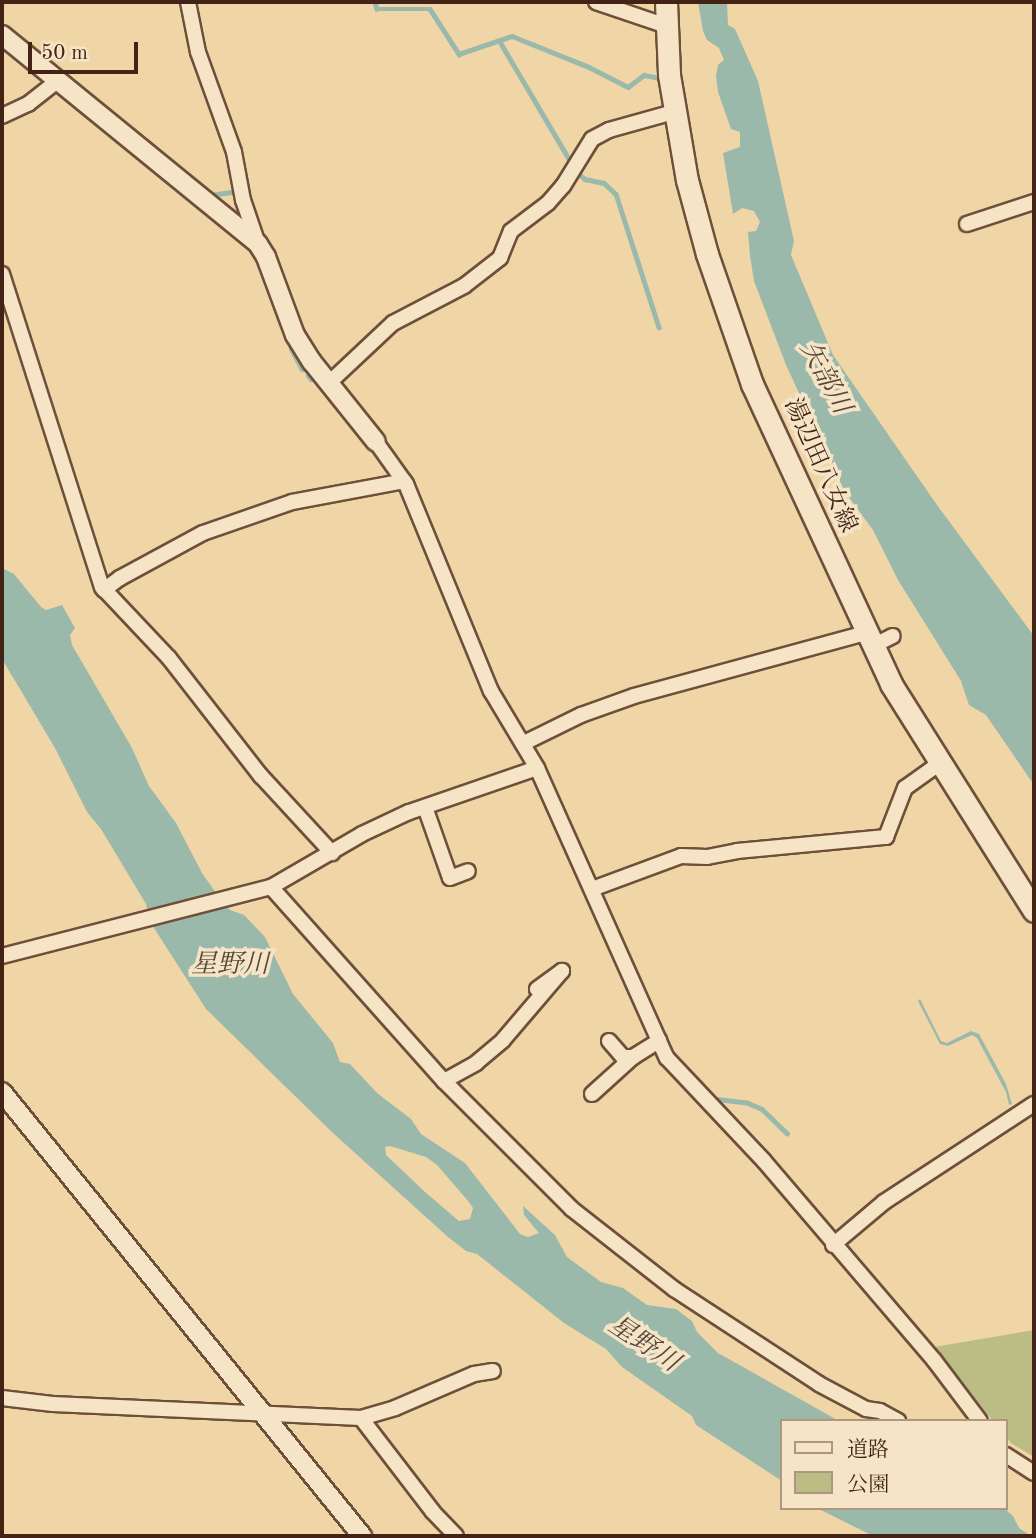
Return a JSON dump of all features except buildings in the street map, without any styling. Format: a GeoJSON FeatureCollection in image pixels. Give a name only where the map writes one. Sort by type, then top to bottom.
{"type":"FeatureCollection","features":[{"type":"Feature","properties":{"kind":"main road","name":"湯辺田八女線"},"geometry":{"type":"LineString","coordinates":[[666,2],[674,111],[687,180],[730,325],[752,384],[869,639],[915,725],[1034,911]]}},
{"type":"Feature","properties":{"kind":"street"},"geometry":{"type":"LineString","coordinates":[[188,2],[198,52],[234,152],[243,200],[295,335],[404,481],[491,691],[537,768],[667,1058],[764,1161],[934,1360],[978,1419]]}},
{"type":"Feature","properties":{"kind":"street"},"geometry":{"type":"LineString","coordinates":[[596,2],[667,26]]}},
{"type":"Feature","properties":{"kind":"street"},"geometry":{"type":"LineString","coordinates":[[2,35],[56,82],[258,244]]}},
{"type":"Feature","properties":{"kind":"street"},"geometry":{"type":"LineString","coordinates":[[2,116],[28,104],[56,82]]}},
{"type":"Feature","properties":{"kind":"street"},"geometry":{"type":"LineString","coordinates":[[329,383],[393,323],[464,286],[500,258],[511,231],[556,194],[592,139],[609,130],[674,111]]}},
{"type":"Feature","properties":{"kind":"street"},"geometry":{"type":"LineString","coordinates":[[967,224],[1034,202]]}},
{"type":"Feature","properties":{"kind":"street"},"geometry":{"type":"LineString","coordinates":[[2,274],[104,590],[169,658],[261,776],[332,853]]}},
{"type":"Feature","properties":{"kind":"street"},"geometry":{"type":"LineString","coordinates":[[104,590],[120,578],[203,533],[292,502],[404,481]]}},
{"type":"Feature","properties":{"kind":"street"},"geometry":{"type":"LineString","coordinates":[[524,743],[581,715],[634,696],[869,639],[893,636]]}},
{"type":"Feature","properties":{"kind":"street"},"geometry":{"type":"LineString","coordinates":[[592,889],[681,856],[707,857],[737,851],[886,837],[905,788],[940,763]]}},
{"type":"Feature","properties":{"kind":"street"},"geometry":{"type":"LineString","coordinates":[[2,956],[271,887],[362,834],[425,807],[537,768]]}},
{"type":"Feature","properties":{"kind":"street"},"geometry":{"type":"LineString","coordinates":[[425,807],[450,878],[468,871]]}},
{"type":"Feature","properties":{"kind":"street"},"geometry":{"type":"LineString","coordinates":[[271,887],[444,1081],[572,1209],[674,1289],[819,1384],[866,1409],[880,1411],[894,1419]]}},
{"type":"Feature","properties":{"kind":"street"},"geometry":{"type":"LineString","coordinates":[[444,1081],[476,1063],[503,1040],[562,971],[537,989]]}},
{"type":"Feature","properties":{"kind":"street"},"geometry":{"type":"LineString","coordinates":[[609,1041],[623,1057],[633,1058]]}},
{"type":"Feature","properties":{"kind":"street"},"geometry":{"type":"LineString","coordinates":[[592,1094],[633,1058],[659,1041]]}},
{"type":"Feature","properties":{"kind":"street"},"geometry":{"type":"LineString","coordinates":[[2,1092],[362,1536]]}},
{"type":"Feature","properties":{"kind":"street"},"geometry":{"type":"LineString","coordinates":[[833,1245],[884,1202],[1034,1104]]}},
{"type":"Feature","properties":{"kind":"street"},"geometry":{"type":"LineString","coordinates":[[2,1398],[53,1404],[361,1418],[395,1408],[474,1374],[493,1371]]}},
{"type":"Feature","properties":{"kind":"street"},"geometry":{"type":"LineString","coordinates":[[361,1418],[433,1512],[456,1536]]}},
{"type":"Feature","properties":{"kind":"street"},"geometry":{"type":"LineString","coordinates":[[1008,1459],[1034,1473]]}},
{"type":"Feature","properties":{"kind":"green space"},"geometry":{"type":"Polygon","coordinates":[[[1034,1330],[1034,1457],[1011,1443],[1008,1439],[1008,1419],[991,1419],[934,1347],[1034,1330]]]}},
{"type":"Feature","properties":{"kind":"water","name":"矢部川"},"geometry":{"type":"Polygon","coordinates":[[[698,2],[727,2],[728,25],[735,29],[758,81],[794,241],[791,255],[833,355],[937,505],[1034,636],[1034,785],[986,715],[969,705],[961,681],[898,580],[873,530],[845,492],[786,365],[754,281],[748,232],[756,231],[760,222],[754,211],[742,208],[733,214],[723,153],[740,147],[740,132],[731,129],[718,92],[718,65],[724,60],[719,48],[707,40],[698,2]]]}},
{"type":"Feature","properties":{"kind":"water","name":"星野川"},"geometry":{"type":"Polygon","coordinates":[[[2,568],[14,574],[41,607],[46,610],[62,605],[75,628],[70,635],[72,645],[132,748],[149,786],[176,823],[202,873],[223,903],[230,910],[244,915],[265,937],[293,994],[333,1043],[340,1062],[350,1064],[377,1093],[411,1119],[421,1134],[465,1163],[520,1234],[528,1237],[539,1233],[524,1215],[523,1206],[555,1235],[567,1257],[601,1282],[623,1288],[647,1305],[676,1309],[692,1321],[697,1332],[718,1353],[835,1419],[780,1419],[780,1480],[696,1425],[692,1416],[622,1367],[606,1349],[564,1323],[477,1254],[466,1251],[448,1237],[334,1134],[206,1009],[152,925],[146,904],[101,829],[87,812],[55,748],[2,659],[2,568]],[[390,1146],[385,1147],[386,1155],[459,1221],[470,1219],[473,1208],[437,1165],[426,1157],[390,1146]]]}},
{"type":"Feature","properties":{"kind":"water"},"geometry":{"type":"Polygon","coordinates":[[[920,999],[941,1041],[947,1043],[971,1031],[979,1034],[1006,1084],[1012,1104],[1009,1105],[1006,1092],[977,1038],[972,1035],[948,1046],[940,1044],[918,1001],[920,999]]]}},
{"type":"Feature","properties":{"kind":"water"},"geometry":{"type":"Polygon","coordinates":[[[821,1510],[1006,1510],[1019,1528],[1031,1536],[873,1536],[821,1510]]]}},
{"type":"Feature","properties":{"kind":"waterway"},"geometry":{"type":"LineString","coordinates":[[375,2],[377,9],[430,9],[459,54],[512,36],[589,67],[628,87],[644,75],[664,79]]}},
{"type":"Feature","properties":{"kind":"waterway"},"geometry":{"type":"LineString","coordinates":[[499,40],[572,164]]}},
{"type":"Feature","properties":{"kind":"waterway"},"geometry":{"type":"LineString","coordinates":[[579,174],[585,179],[604,183],[616,194],[659,327]]}},
{"type":"Feature","properties":{"kind":"waterway"},"geometry":{"type":"LineString","coordinates":[[210,195],[237,191]]}},
{"type":"Feature","properties":{"kind":"waterway"},"geometry":{"type":"LineString","coordinates":[[291,348],[302,369]]}},
{"type":"Feature","properties":{"kind":"waterway"},"geometry":{"type":"LineString","coordinates":[[308,375],[311,379]]}},
{"type":"Feature","properties":{"kind":"waterway"},"geometry":{"type":"LineString","coordinates":[[717,1099],[748,1103],[762,1109],[787,1133]]}}]}
